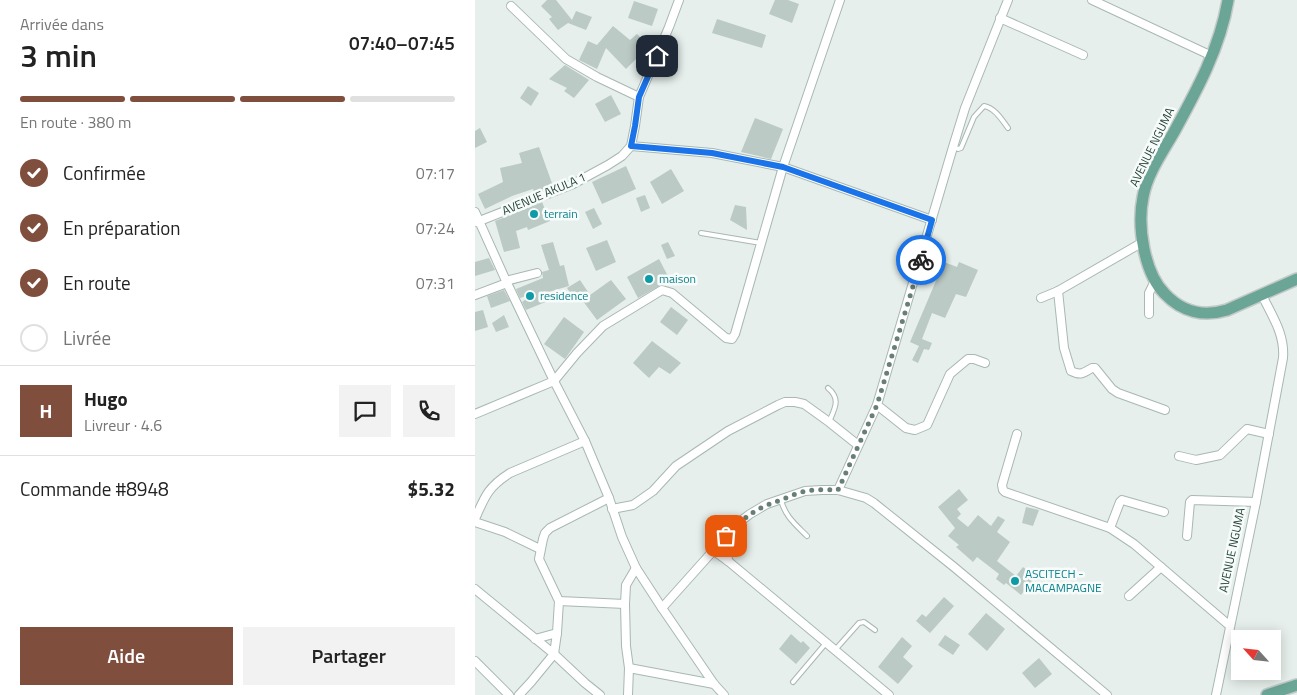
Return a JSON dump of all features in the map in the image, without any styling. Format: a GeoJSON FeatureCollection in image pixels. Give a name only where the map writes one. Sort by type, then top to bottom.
{"type":"FeatureCollection","features":[{"type":"Feature","properties":{"kind":"main road","name":"AVENUE NGUMA"},"geometry":{"type":"LineString","coordinates":[[1228,0],[1226,16],[1213,56],[1148,182],[1143,198],[1141,218],[1148,266],[1160,290],[1188,310],[1200,313],[1222,312],[1297,279]]}},
{"type":"Feature","properties":{"kind":"main road"},"geometry":{"type":"LineString","coordinates":[[1267,695],[1297,685]]}},
{"type":"Feature","properties":{"kind":"street"},"geometry":{"type":"LineString","coordinates":[[679,0],[639,97],[631,146],[712,153],[783,167],[932,220]]}},
{"type":"Feature","properties":{"kind":"street"},"geometry":{"type":"LineString","coordinates":[[475,414],[554,381],[603,326],[663,290],[671,293],[726,338],[732,339],[783,167],[840,0]]}},
{"type":"Feature","properties":{"kind":"street"},"geometry":{"type":"LineString","coordinates":[[838,490],[877,405],[965,108],[1000,18],[1009,0]]}},
{"type":"Feature","properties":{"kind":"street"},"geometry":{"type":"LineString","coordinates":[[1092,0],[1213,56]]}},
{"type":"Feature","properties":{"kind":"street"},"geometry":{"type":"LineString","coordinates":[[511,6],[566,60],[639,97]]}},
{"type":"Feature","properties":{"kind":"street"},"geometry":{"type":"LineString","coordinates":[[1000,18],[1083,55]]}},
{"type":"Feature","properties":{"kind":"street","name":"AVENUE AKULA 1"},"geometry":{"type":"LineString","coordinates":[[477,222],[573,184],[622,156],[631,146]]}},
{"type":"Feature","properties":{"kind":"street"},"geometry":{"type":"LineString","coordinates":[[475,212],[477,222],[585,441],[609,498],[621,537],[636,568],[714,684],[724,695]]}},
{"type":"Feature","properties":{"kind":"street"},"geometry":{"type":"LineString","coordinates":[[1041,298],[1058,291],[1143,242]]}},
{"type":"Feature","properties":{"kind":"street"},"geometry":{"type":"LineString","coordinates":[[475,295],[506,282],[537,273]]}},
{"type":"Feature","properties":{"kind":"street"},"geometry":{"type":"LineString","coordinates":[[1149,314],[1149,293],[1155,280]]}},
{"type":"Feature","properties":{"kind":"street"},"geometry":{"type":"LineString","coordinates":[[1058,291],[1064,348],[1071,371],[1082,374],[1095,368],[1112,389],[1118,393],[1165,410]]}},
{"type":"Feature","properties":{"kind":"street","name":"AVENUE NGUMA"},"geometry":{"type":"LineString","coordinates":[[1216,695],[1256,502],[1284,348],[1279,329],[1262,295]]}},
{"type":"Feature","properties":{"kind":"street"},"geometry":{"type":"LineString","coordinates":[[877,405],[906,428],[915,430],[927,425],[950,374],[968,359],[985,363]]}},
{"type":"Feature","properties":{"kind":"street"},"geometry":{"type":"LineString","coordinates":[[612,509],[633,505],[653,491],[675,466],[729,431],[785,402],[804,404],[858,445]]}},
{"type":"Feature","properties":{"kind":"street"},"geometry":{"type":"LineString","coordinates":[[1179,456],[1196,460],[1221,455],[1247,429],[1269,434]]}},
{"type":"Feature","properties":{"kind":"street"},"geometry":{"type":"LineString","coordinates":[[1017,434],[1002,486],[1005,492],[1110,528],[1134,544],[1230,626]]}},
{"type":"Feature","properties":{"kind":"street"},"geometry":{"type":"LineString","coordinates":[[540,549],[505,532],[475,521],[485,496],[495,483],[510,473],[585,441]]}},
{"type":"Feature","properties":{"kind":"street"},"geometry":{"type":"LineString","coordinates":[[662,608],[738,523],[750,514],[767,504],[805,491],[838,490],[865,498],[874,503],[1107,695]]}},
{"type":"Feature","properties":{"kind":"street"},"geometry":{"type":"LineString","coordinates":[[519,695],[554,654],[559,601],[539,559],[545,533],[550,528],[609,498]]}},
{"type":"Feature","properties":{"kind":"street"},"geometry":{"type":"LineString","coordinates":[[1110,528],[1122,500],[1164,512]]}},
{"type":"Feature","properties":{"kind":"street"},"geometry":{"type":"LineString","coordinates":[[1187,536],[1190,502],[1192,500],[1256,502]]}},
{"type":"Feature","properties":{"kind":"street"},"geometry":{"type":"LineString","coordinates":[[726,536],[728,561]]}},
{"type":"Feature","properties":{"kind":"street"},"geometry":{"type":"LineString","coordinates":[[714,551],[889,695]]}},
{"type":"Feature","properties":{"kind":"street"},"geometry":{"type":"LineString","coordinates":[[1129,596],[1161,567]]}},
{"type":"Feature","properties":{"kind":"street"},"geometry":{"type":"LineString","coordinates":[[629,695],[629,668],[626,646],[626,585],[636,568]]}},
{"type":"Feature","properties":{"kind":"street"},"geometry":{"type":"LineString","coordinates":[[475,589],[554,654],[600,695]]}},
{"type":"Feature","properties":{"kind":"street"},"geometry":{"type":"LineString","coordinates":[[559,601],[625,604]]}},
{"type":"Feature","properties":{"kind":"street"},"geometry":{"type":"LineString","coordinates":[[535,639],[557,633]]}},
{"type":"Feature","properties":{"kind":"street"},"geometry":{"type":"LineString","coordinates":[[475,662],[509,695]]}},
{"type":"Feature","properties":{"kind":"street"},"geometry":{"type":"LineString","coordinates":[[629,668],[714,684]]}},
{"type":"Feature","properties":{"kind":"lane"},"geometry":{"type":"LineString","coordinates":[[953,147],[961,148],[975,117],[984,106],[988,106],[993,110],[1008,128]]}},
{"type":"Feature","properties":{"kind":"lane"},"geometry":{"type":"LineString","coordinates":[[701,232],[761,244]]}},
{"type":"Feature","properties":{"kind":"lane"},"geometry":{"type":"LineString","coordinates":[[828,388],[834,393],[836,401],[836,408],[829,422]]}},
{"type":"Feature","properties":{"kind":"lane"},"geometry":{"type":"LineString","coordinates":[[781,500],[783,510],[792,522],[807,536]]}},
{"type":"Feature","properties":{"kind":"lane"},"geometry":{"type":"LineString","coordinates":[[835,650],[859,623],[864,622],[875,630]]}},
{"type":"Feature","properties":{"kind":"lane"},"geometry":{"type":"LineString","coordinates":[[793,682],[826,643]]}},
{"type":"Feature","properties":{"kind":"building"},"geometry":{"type":"Polygon","coordinates":[[[547,0],[556,0],[572,20],[576,11],[592,17],[586,30],[568,23],[558,30],[549,19],[552,17],[541,6],[547,0]]]}},
{"type":"Feature","properties":{"kind":"building"},"geometry":{"type":"Polygon","coordinates":[[[775,0],[788,0],[799,4],[792,23],[769,14],[775,0]]]}},
{"type":"Feature","properties":{"kind":"building"},"geometry":{"type":"Polygon","coordinates":[[[634,1],[658,9],[652,26],[628,18],[634,1]]]}},
{"type":"Feature","properties":{"kind":"building"},"geometry":{"type":"Polygon","coordinates":[[[717,19],[766,35],[762,48],[712,33],[717,19]]]}},
{"type":"Feature","properties":{"kind":"building"},"geometry":{"type":"Polygon","coordinates":[[[613,26],[630,40],[637,34],[649,46],[626,69],[606,48],[597,69],[579,60],[588,41],[597,45],[613,26]]]}},
{"type":"Feature","properties":{"kind":"building"},"geometry":{"type":"Polygon","coordinates":[[[565,65],[589,80],[574,98],[564,91],[567,88],[549,79],[565,65]]]}},
{"type":"Feature","properties":{"kind":"building"},"geometry":{"type":"Polygon","coordinates":[[[528,86],[539,93],[531,106],[520,98],[528,86]]]}},
{"type":"Feature","properties":{"kind":"building"},"geometry":{"type":"Polygon","coordinates":[[[611,95],[621,114],[605,122],[595,104],[611,95]]]}},
{"type":"Feature","properties":{"kind":"building"},"geometry":{"type":"Polygon","coordinates":[[[755,118],[783,129],[771,159],[741,152],[755,118]]]}},
{"type":"Feature","properties":{"kind":"building"},"geometry":{"type":"Polygon","coordinates":[[[480,128],[487,142],[475,148],[475,131],[480,128]]]}},
{"type":"Feature","properties":{"kind":"building"},"geometry":{"type":"Polygon","coordinates":[[[539,147],[553,186],[534,192],[533,189],[512,196],[485,209],[478,194],[503,182],[500,168],[522,163],[519,153],[539,147]]]}},
{"type":"Feature","properties":{"kind":"building"},"geometry":{"type":"Polygon","coordinates":[[[626,166],[636,189],[602,204],[592,182],[626,166]]]}},
{"type":"Feature","properties":{"kind":"building"},"geometry":{"type":"Polygon","coordinates":[[[671,169],[684,191],[662,204],[650,182],[671,169]]]}},
{"type":"Feature","properties":{"kind":"building"},"geometry":{"type":"Polygon","coordinates":[[[645,195],[650,208],[641,212],[636,198],[645,195]]]}},
{"type":"Feature","properties":{"kind":"building"},"geometry":{"type":"Polygon","coordinates":[[[542,202],[550,221],[528,230],[527,227],[516,231],[520,248],[504,252],[495,221],[542,202]]]}},
{"type":"Feature","properties":{"kind":"building"},"geometry":{"type":"Polygon","coordinates":[[[735,205],[746,207],[747,230],[730,220],[735,205]]]}},
{"type":"Feature","properties":{"kind":"building"},"geometry":{"type":"Polygon","coordinates":[[[594,208],[602,224],[593,229],[585,212],[594,208]]]}},
{"type":"Feature","properties":{"kind":"building"},"geometry":{"type":"Polygon","coordinates":[[[607,240],[616,262],[596,271],[586,248],[607,240]]]}},
{"type":"Feature","properties":{"kind":"building"},"geometry":{"type":"Polygon","coordinates":[[[553,242],[560,266],[564,265],[569,286],[545,293],[548,301],[526,310],[522,302],[535,293],[520,298],[516,289],[543,278],[542,272],[549,270],[541,245],[553,242]]]}},
{"type":"Feature","properties":{"kind":"building"},"geometry":{"type":"Polygon","coordinates":[[[668,242],[675,256],[667,259],[661,245],[668,242]]]}},
{"type":"Feature","properties":{"kind":"building"},"geometry":{"type":"Polygon","coordinates":[[[489,258],[495,270],[475,276],[475,262],[489,258]]]}},
{"type":"Feature","properties":{"kind":"building","name":"maison"},"geometry":{"type":"Polygon","coordinates":[[[659,259],[670,280],[638,298],[627,277],[659,259]]]}},
{"type":"Feature","properties":{"kind":"building"},"geometry":{"type":"Polygon","coordinates":[[[944,262],[957,267],[959,262],[978,270],[966,297],[956,294],[945,318],[932,313],[922,339],[932,343],[929,350],[924,349],[918,363],[912,360],[919,346],[910,342],[944,262]]]}},
{"type":"Feature","properties":{"kind":"building","name":"maison"},"geometry":{"type":"Polygon","coordinates":[[[580,280],[590,295],[611,280],[626,299],[597,320],[580,297],[575,300],[567,288],[580,280]]]}},
{"type":"Feature","properties":{"kind":"building"},"geometry":{"type":"Polygon","coordinates":[[[504,290],[510,301],[491,308],[487,296],[504,290]]]}},
{"type":"Feature","properties":{"kind":"building","name":"maison"},"geometry":{"type":"Polygon","coordinates":[[[671,307],[688,320],[677,335],[660,322],[671,307]]]}},
{"type":"Feature","properties":{"kind":"building"},"geometry":{"type":"Polygon","coordinates":[[[483,310],[488,327],[475,331],[475,312],[483,310]]]}},
{"type":"Feature","properties":{"kind":"building"},"geometry":{"type":"Polygon","coordinates":[[[504,315],[509,327],[496,332],[492,323],[504,315]]]}},
{"type":"Feature","properties":{"kind":"building"},"geometry":{"type":"Polygon","coordinates":[[[564,317],[584,332],[565,359],[544,344],[564,317]]]}},
{"type":"Feature","properties":{"kind":"building"},"geometry":{"type":"Polygon","coordinates":[[[652,341],[681,363],[670,374],[659,367],[649,378],[633,363],[652,341]]]}},
{"type":"Feature","properties":{"kind":"building"},"geometry":{"type":"Polygon","coordinates":[[[959,489],[968,500],[957,509],[961,514],[957,518],[968,527],[978,515],[991,526],[998,516],[1005,520],[997,532],[1010,542],[997,561],[1016,576],[1023,567],[1035,577],[1021,595],[1006,583],[1004,585],[996,579],[999,574],[977,557],[973,562],[956,547],[959,545],[948,536],[955,528],[938,507],[959,489]]]}},
{"type":"Feature","properties":{"kind":"building"},"geometry":{"type":"Polygon","coordinates":[[[1026,507],[1039,510],[1033,526],[1022,523],[1026,507]]]}},
{"type":"Feature","properties":{"kind":"building"},"geometry":{"type":"Polygon","coordinates":[[[944,597],[954,606],[930,633],[916,621],[922,614],[926,617],[944,597]]]}},
{"type":"Feature","properties":{"kind":"building"},"geometry":{"type":"Polygon","coordinates":[[[986,613],[1005,629],[987,651],[968,634],[986,613]]]}},
{"type":"Feature","properties":{"kind":"building"},"geometry":{"type":"Polygon","coordinates":[[[791,634],[810,648],[796,664],[779,649],[791,634]]]}},
{"type":"Feature","properties":{"kind":"building"},"geometry":{"type":"Polygon","coordinates":[[[945,635],[960,645],[953,655],[938,645],[945,635]]]}},
{"type":"Feature","properties":{"kind":"building"},"geometry":{"type":"Polygon","coordinates":[[[902,637],[912,646],[903,657],[913,666],[898,684],[878,667],[902,637]]]}},
{"type":"Feature","properties":{"kind":"building"},"geometry":{"type":"Polygon","coordinates":[[[1039,658],[1052,674],[1035,688],[1022,673],[1039,658]]]}},
{"type":"Feature","properties":{"kind":"way so far"},"geometry":{"type":"LineString","coordinates":[[726,536],[738,523],[767,504],[805,491],[838,490],[877,405],[921,260]]}},
{"type":"Feature","properties":{"kind":"place","name":"terrain"},"geometry":{"type":"Point","coordinates":[534,214]}},
{"type":"Feature","properties":{"kind":"place","name":"maison"},"geometry":{"type":"Point","coordinates":[649,279]}},
{"type":"Feature","properties":{"kind":"place","name":"residence"},"geometry":{"type":"Point","coordinates":[530,296]}},
{"type":"Feature","properties":{"kind":"place","name":"ASCITECH - MACAMPAGNE"},"geometry":{"type":"Point","coordinates":[1015,581]}},
{"type":"Feature","properties":{"kind":"route"},"geometry":{"type":"LineString","coordinates":[[657,56],[639,97],[631,146],[712,153],[783,167],[932,220],[921,260]]}}]}
